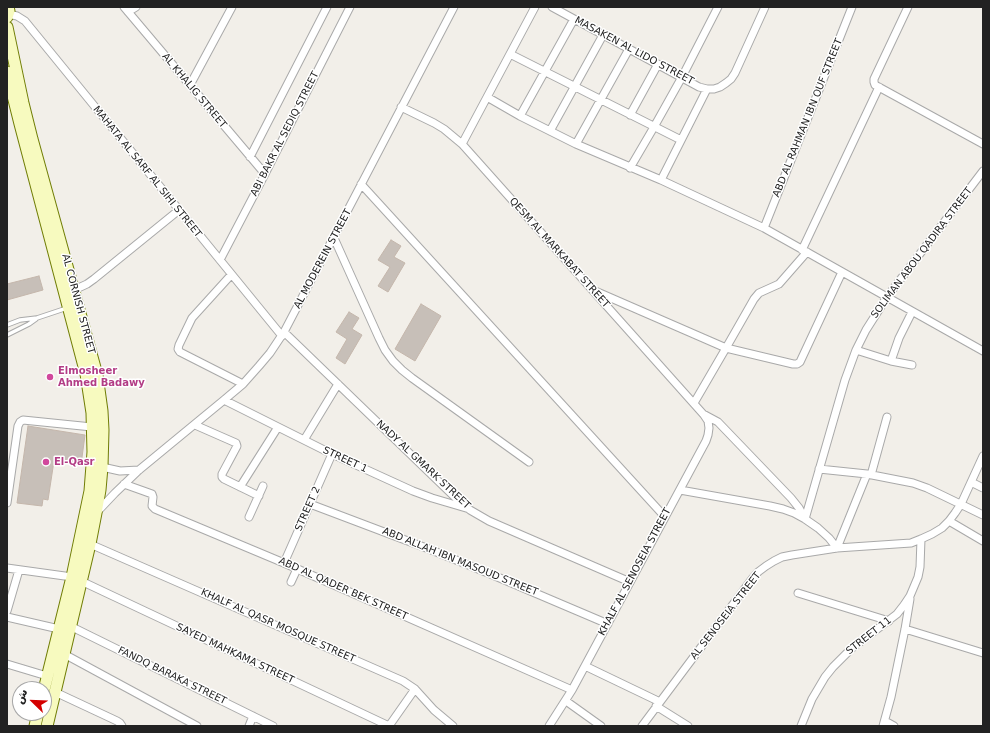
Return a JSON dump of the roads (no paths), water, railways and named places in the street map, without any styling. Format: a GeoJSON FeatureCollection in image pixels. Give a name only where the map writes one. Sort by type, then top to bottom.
{"type":"FeatureCollection","features":[{"type":"Feature","properties":{"kind":"street"},"geometry":{"type":"LineString","coordinates":[[126,9],[136,7]]}},
{"type":"Feature","properties":{"kind":"street"},"geometry":{"type":"LineString","coordinates":[[190,85],[232,7]]}},
{"type":"Feature","properties":{"kind":"street","name":"ABI BAKR AL SEDIQ STREET"},"geometry":{"type":"LineString","coordinates":[[250,156],[327,7]]}},
{"type":"Feature","properties":{"kind":"street","name":"ABI BAKR AL SEDIQ STREET"},"geometry":{"type":"LineString","coordinates":[[220,260],[350,7]]}},
{"type":"Feature","properties":{"kind":"street","name":"AL MODEREIN STREET"},"geometry":{"type":"LineString","coordinates":[[96,513],[139,470],[243,384],[259,366],[283,334],[454,7]]}},
{"type":"Feature","properties":{"kind":"street"},"geometry":{"type":"LineString","coordinates":[[462,144],[535,7]]}},
{"type":"Feature","properties":{"kind":"street","name":"MASAKEN AL LIDO STREET"},"geometry":{"type":"LineString","coordinates":[[552,7],[682,78],[707,89]]}},
{"type":"Feature","properties":{"kind":"street"},"geometry":{"type":"LineString","coordinates":[[630,168],[682,78],[718,7]]}},
{"type":"Feature","properties":{"kind":"street"},"geometry":{"type":"LineString","coordinates":[[661,180],[707,89],[720,87],[726,84],[735,73],[764,7]]}},
{"type":"Feature","properties":{"kind":"street","name":"ABD AL RAHMAN IBN OUF STREET"},"geometry":{"type":"LineString","coordinates":[[764,228],[852,7]]}},
{"type":"Feature","properties":{"kind":"street"},"geometry":{"type":"LineString","coordinates":[[908,7],[874,79],[874,82],[879,87],[983,144]]}},
{"type":"Feature","properties":{"kind":"street","name":"AL KHALIG STREET"},"geometry":{"type":"LineString","coordinates":[[126,9],[265,174]]}},
{"type":"Feature","properties":{"kind":"street","name":"MAHATA AL SARF AL SIHI STREET"},"geometry":{"type":"LineString","coordinates":[[9,11],[25,21],[231,275],[283,334]]}},
{"type":"Feature","properties":{"kind":"street"},"geometry":{"type":"LineString","coordinates":[[520,116],[574,19]]}},
{"type":"Feature","properties":{"kind":"street","name":"AL CORNISH STREET"},"geometry":{"type":"LineString","coordinates":[[7,27],[29,127],[74,290],[74,305],[91,400],[93,452],[90,491],[70,626],[64,654],[52,684]]}},
{"type":"Feature","properties":{"kind":"street"},"geometry":{"type":"LineString","coordinates":[[550,131],[603,35]]}},
{"type":"Feature","properties":{"kind":"street"},"geometry":{"type":"LineString","coordinates":[[576,144],[629,49]]}},
{"type":"Feature","properties":{"kind":"street"},"geometry":{"type":"LineString","coordinates":[[510,54],[681,140]]}},
{"type":"Feature","properties":{"kind":"street"},"geometry":{"type":"LineString","coordinates":[[630,115],[658,64]]}},
{"type":"Feature","properties":{"kind":"street","name":"AL CORNISH STREET"},"geometry":{"type":"LineString","coordinates":[[7,72],[23,135],[74,305],[97,375],[103,430],[102,467],[90,544],[59,629],[48,676],[48,681]]}},
{"type":"Feature","properties":{"kind":"street"},"geometry":{"type":"LineString","coordinates":[[694,403],[754,299],[759,293],[779,284],[805,251],[879,87]]}},
{"type":"Feature","properties":{"kind":"street"},"geometry":{"type":"LineString","coordinates":[[487,97],[520,116],[576,144],[661,180],[764,228],[983,351]]}},
{"type":"Feature","properties":{"kind":"street","name":"QESM AL MARKABAT STREET"},"geometry":{"type":"LineString","coordinates":[[401,107],[444,129],[462,144],[704,415]]}},
{"type":"Feature","properties":{"kind":"street","name":"SOLIMAN ABOU QADIRA STREET"},"geometry":{"type":"LineString","coordinates":[[805,519],[845,380],[856,350],[866,330],[887,297],[982,175]]}},
{"type":"Feature","properties":{"kind":"street"},"geometry":{"type":"LineString","coordinates":[[361,184],[665,517]]}},
{"type":"Feature","properties":{"kind":"street"},"geometry":{"type":"LineString","coordinates":[[74,290],[94,279],[179,210]]}},
{"type":"Feature","properties":{"kind":"street"},"geometry":{"type":"LineString","coordinates":[[334,238],[379,338],[393,361],[407,374],[529,462]]}},
{"type":"Feature","properties":{"kind":"street"},"geometry":{"type":"LineString","coordinates":[[593,290],[726,348],[796,364],[800,362],[842,272]]}},
{"type":"Feature","properties":{"kind":"street"},"geometry":{"type":"LineString","coordinates":[[231,275],[192,318],[178,349],[180,352],[243,384]]}},
{"type":"Feature","properties":{"kind":"street"},"geometry":{"type":"LineString","coordinates":[[891,361],[899,338],[912,312]]}},
{"type":"Feature","properties":{"kind":"street","name":"NADY AL GMARK STREET"},"geometry":{"type":"LineString","coordinates":[[283,334],[338,384],[470,510],[489,521],[630,582]]}},
{"type":"Feature","properties":{"kind":"street"},"geometry":{"type":"LineString","coordinates":[[856,350],[891,361],[912,365]]}},
{"type":"Feature","properties":{"kind":"street"},"geometry":{"type":"LineString","coordinates":[[304,440],[338,384]]}},
{"type":"Feature","properties":{"kind":"street","name":"STREET 1"},"geometry":{"type":"LineString","coordinates":[[224,400],[332,454],[413,491],[470,510]]}},
{"type":"Feature","properties":{"kind":"street"},"geometry":{"type":"LineString","coordinates":[[704,415],[718,422],[792,498],[805,519]]}},
{"type":"Feature","properties":{"kind":"street","name":"KHALF AL SENOSEIA STREET"},"geometry":{"type":"LineString","coordinates":[[549,726],[566,701],[706,441],[709,428],[708,421],[704,415]]}},
{"type":"Feature","properties":{"kind":"street"},"geometry":{"type":"LineString","coordinates":[[680,490],[770,506],[794,513],[818,528],[837,548],[869,475],[887,417]]}},
{"type":"Feature","properties":{"kind":"street"},"geometry":{"type":"LineString","coordinates":[[7,503],[18,426],[20,422],[23,420],[92,427]]}},
{"type":"Feature","properties":{"kind":"street"},"geometry":{"type":"LineString","coordinates":[[195,425],[236,443],[236,448],[222,476],[224,479],[259,496]]}},
{"type":"Feature","properties":{"kind":"street"},"geometry":{"type":"LineString","coordinates":[[240,487],[278,427]]}},
{"type":"Feature","properties":{"kind":"street","name":"STREET 2"},"geometry":{"type":"LineString","coordinates":[[284,563],[332,454]]}},
{"type":"Feature","properties":{"kind":"street","name":"AL SENOSEIA STREET"},"geometry":{"type":"LineString","coordinates":[[642,726],[758,572],[782,557],[837,548],[911,543],[922,540],[942,528],[949,521],[961,504],[983,456]]}},
{"type":"Feature","properties":{"kind":"street"},"geometry":{"type":"LineString","coordinates":[[102,467],[120,471],[139,470]]}},
{"type":"Feature","properties":{"kind":"street"},"geometry":{"type":"LineString","coordinates":[[819,469],[869,475],[913,483],[927,488],[983,515]]}},
{"type":"Feature","properties":{"kind":"street"},"geometry":{"type":"LineString","coordinates":[[971,482],[983,488]]}},
{"type":"Feature","properties":{"kind":"street","name":"ABD AL QADER BEK STREET"},"geometry":{"type":"LineString","coordinates":[[124,484],[152,494],[152,506],[155,509],[284,563],[572,690]]}},
{"type":"Feature","properties":{"kind":"street"},"geometry":{"type":"LineString","coordinates":[[249,517],[263,486]]}},
{"type":"Feature","properties":{"kind":"street","name":"ABD ALLAH IBN MASOUD STREET"},"geometry":{"type":"LineString","coordinates":[[310,504],[488,572],[608,624]]}},
{"type":"Feature","properties":{"kind":"street"},"geometry":{"type":"LineString","coordinates":[[949,521],[983,541]]}},
{"type":"Feature","properties":{"kind":"street","name":"STREET 11"},"geometry":{"type":"LineString","coordinates":[[801,726],[812,699],[825,677],[833,667],[851,649],[889,621],[904,606],[915,587],[919,572],[922,540]]}},
{"type":"Feature","properties":{"kind":"street","name":"KHALF AL QASR MOSQUE STREET"},"geometry":{"type":"LineString","coordinates":[[90,544],[403,681],[415,689],[440,716],[453,726]]}},
{"type":"Feature","properties":{"kind":"street","name":"SAYED MAHKAMA STREET"},"geometry":{"type":"LineString","coordinates":[[7,568],[76,579],[389,726]]}},
{"type":"Feature","properties":{"kind":"street"},"geometry":{"type":"LineString","coordinates":[[291,582],[297,569]]}},
{"type":"Feature","properties":{"kind":"street"},"geometry":{"type":"LineString","coordinates":[[7,611],[18,570]]}},
{"type":"Feature","properties":{"kind":"street"},"geometry":{"type":"LineString","coordinates":[[798,593],[889,621]]}},
{"type":"Feature","properties":{"kind":"street"},"geometry":{"type":"LineString","coordinates":[[894,726],[884,723],[905,629],[910,596]]}},
{"type":"Feature","properties":{"kind":"street"},"geometry":{"type":"LineString","coordinates":[[7,617],[59,629]]}},
{"type":"Feature","properties":{"kind":"street","name":"FANDQ BARAKA STREET"},"geometry":{"type":"LineString","coordinates":[[70,626],[273,726]]}},
{"type":"Feature","properties":{"kind":"street"},"geometry":{"type":"LineString","coordinates":[[905,629],[983,654]]}},
{"type":"Feature","properties":{"kind":"street"},"geometry":{"type":"LineString","coordinates":[[64,654],[196,726]]}},
{"type":"Feature","properties":{"kind":"street"},"geometry":{"type":"LineString","coordinates":[[7,664],[48,676]]}},
{"type":"Feature","properties":{"kind":"street"},"geometry":{"type":"LineString","coordinates":[[585,666],[658,704],[688,726]]}},
{"type":"Feature","properties":{"kind":"street"},"geometry":{"type":"LineString","coordinates":[[389,726],[415,689]]}},
{"type":"Feature","properties":{"kind":"street"},"geometry":{"type":"LineString","coordinates":[[52,692],[117,721],[122,726]]}},
{"type":"Feature","properties":{"kind":"street"},"geometry":{"type":"LineString","coordinates":[[566,701],[601,726]]}},
{"type":"Feature","properties":{"kind":"street"},"geometry":{"type":"LineString","coordinates":[[249,726],[253,716]]}},
{"type":"Feature","properties":{"kind":"lane"},"geometry":{"type":"LineString","coordinates":[[7,325],[20,320],[37,318],[74,305]]}},
{"type":"Feature","properties":{"kind":"lane"},"geometry":{"type":"LineString","coordinates":[[7,335],[29,324],[37,318]]}},
{"type":"Feature","properties":{"kind":"place","name":"Elmosheer Ahmed Badawy"},"geometry":{"type":"Point","coordinates":[50,377]}},
{"type":"Feature","properties":{"kind":"place","name":"El-Qasr"},"geometry":{"type":"Point","coordinates":[46,462]}}]}
